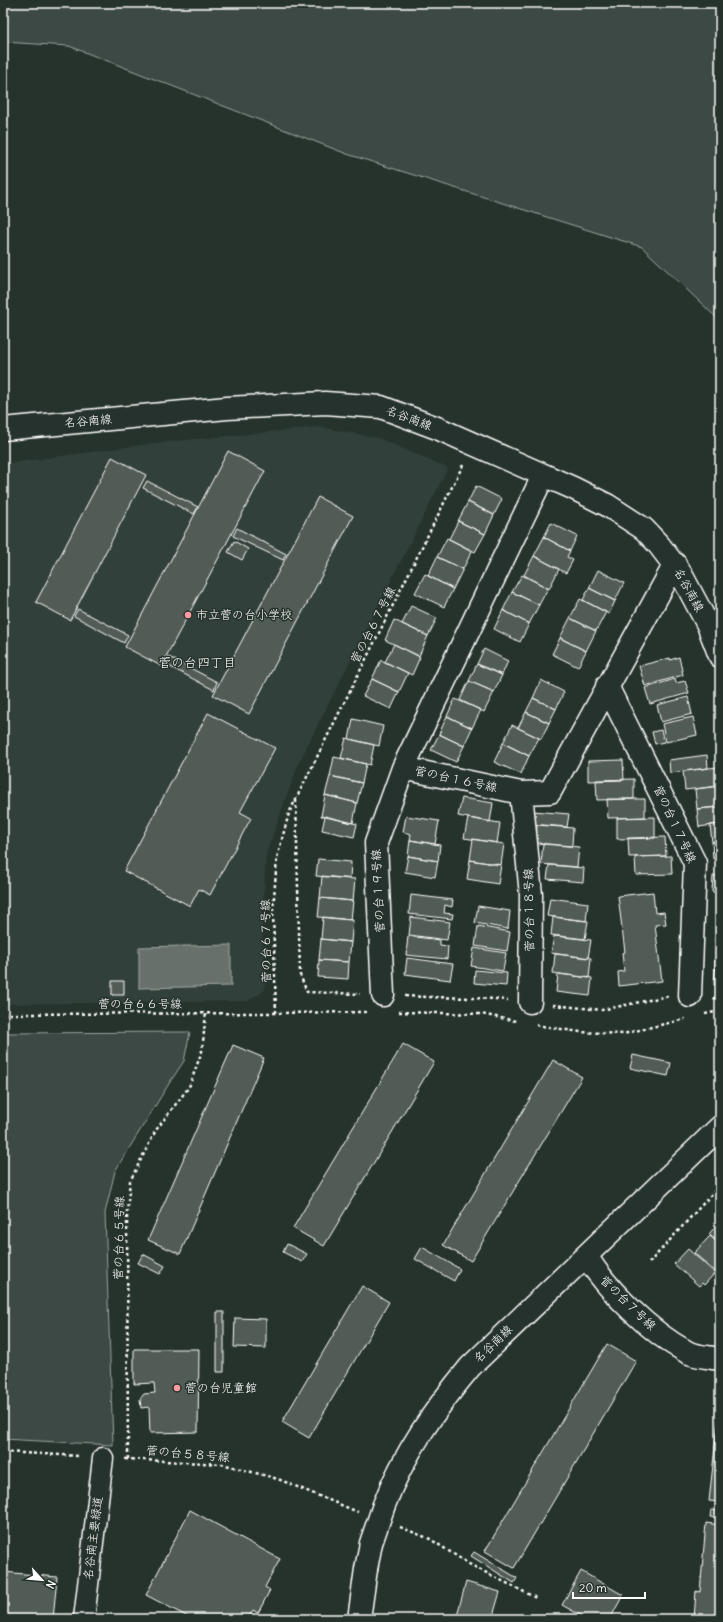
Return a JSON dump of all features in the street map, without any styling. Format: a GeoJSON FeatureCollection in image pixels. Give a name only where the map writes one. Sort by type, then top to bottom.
{"type":"FeatureCollection","features":[{"type":"Feature","properties":{"kind":"street","name":"名谷南線"},"geometry":{"type":"LineString","coordinates":[[3,429],[227,408],[325,403],[381,407],[437,428],[573,488],[607,505],[644,530],[675,564],[708,625],[720,656]]}},
{"type":"Feature","properties":{"kind":"street","name":"菅の台１６号線"},"geometry":{"type":"LineString","coordinates":[[543,476],[403,768],[521,793],[550,792],[675,564]]}},
{"type":"Feature","properties":{"kind":"street","name":"菅の台１７号線"},"geometry":{"type":"LineString","coordinates":[[608,686],[695,863],[690,996]]}},
{"type":"Feature","properties":{"kind":"street","name":"菅の台１９号線"},"geometry":{"type":"LineString","coordinates":[[383,995],[376,844],[403,768]]}},
{"type":"Feature","properties":{"kind":"street","name":"菅の台１８号線"},"geometry":{"type":"LineString","coordinates":[[521,793],[531,895],[530,1002]]}},
{"type":"Feature","properties":{"kind":"street","name":"名谷南線"},"geometry":{"type":"LineString","coordinates":[[359,1619],[371,1543],[374,1510],[391,1486],[407,1454],[451,1389],[470,1367],[720,1127]]}},
{"type":"Feature","properties":{"kind":"street","name":"菅の台７号線"},"geometry":{"type":"LineString","coordinates":[[586,1256],[598,1275],[649,1326],[689,1352],[720,1360]]}},
{"type":"Feature","properties":{"kind":"street","name":"名谷南主要緑道"},"geometry":{"type":"LineString","coordinates":[[84,1619],[103,1458]]}},
{"type":"Feature","properties":{"kind":"path","name":"菅の台６７号線"},"geometry":{"type":"LineString","coordinates":[[276,1013],[273,911],[276,858],[289,813],[464,464]]}},
{"type":"Feature","properties":{"kind":"path"},"geometry":{"type":"LineString","coordinates":[[296,799],[300,975],[307,992],[434,998],[476,997],[602,1010],[672,996],[720,998]]}},
{"type":"Feature","properties":{"kind":"path"},"geometry":{"type":"LineString","coordinates":[[698,1016],[720,1011]]}},
{"type":"Feature","properties":{"kind":"path"},"geometry":{"type":"LineString","coordinates":[[276,1013],[368,1012]]}},
{"type":"Feature","properties":{"kind":"path"},"geometry":{"type":"LineString","coordinates":[[397,1012],[480,1014],[522,1022]]}},
{"type":"Feature","properties":{"kind":"path","name":"菅の台６５号線"},"geometry":{"type":"LineString","coordinates":[[128,1459],[127,1211],[130,1180],[156,1130],[189,1087],[202,1051],[206,1013]]}},
{"type":"Feature","properties":{"kind":"path","name":"菅の台６６号線"},"geometry":{"type":"LineString","coordinates":[[3,1014],[276,1013]]}},
{"type":"Feature","properties":{"kind":"path"},"geometry":{"type":"LineString","coordinates":[[529,1024],[580,1032],[623,1034],[690,1018]]}},
{"type":"Feature","properties":{"kind":"path"},"geometry":{"type":"LineString","coordinates":[[649,1263],[720,1185]]}},
{"type":"Feature","properties":{"kind":"path","name":"菅の台５８号線"},"geometry":{"type":"LineString","coordinates":[[3,1452],[222,1464],[278,1479],[374,1510]]}},
{"type":"Feature","properties":{"kind":"path"},"geometry":{"type":"LineString","coordinates":[[394,1525],[430,1539],[469,1564],[538,1600]]}},
{"type":"Feature","properties":{"kind":"shaded area"},"geometry":{"type":"Polygon","coordinates":[[[3,3],[720,3],[720,321],[642,247],[347,154],[69,46],[3,42],[3,3]]]}},
{"type":"Feature","properties":{"kind":"shaded area","name":"市立菅の台小学校"},"geometry":{"type":"Polygon","coordinates":[[[320,427],[378,438],[448,468],[299,762],[266,854],[262,923],[265,990],[248,1001],[3,1004],[3,464],[156,443],[320,427]]]}},
{"type":"Feature","properties":{"kind":"shaded area"},"geometry":{"type":"Polygon","coordinates":[[[231,945],[231,986],[139,988],[139,947],[231,945]]]}},
{"type":"Feature","properties":{"kind":"shaded area"},"geometry":{"type":"Polygon","coordinates":[[[190,1032],[184,1061],[115,1171],[105,1213],[113,1445],[3,1439],[3,1033],[190,1032]]]}},
{"type":"Feature","properties":{"kind":"building"},"geometry":{"type":"Polygon","coordinates":[[[228,451],[265,471],[161,666],[125,647],[228,451]]]}},
{"type":"Feature","properties":{"kind":"building"},"geometry":{"type":"Polygon","coordinates":[[[112,457],[146,475],[70,620],[36,602],[112,457]]]}},
{"type":"Feature","properties":{"kind":"building"},"geometry":{"type":"Polygon","coordinates":[[[147,481],[198,507],[194,514],[143,488],[147,481]]]}},
{"type":"Feature","properties":{"kind":"building"},"geometry":{"type":"Polygon","coordinates":[[[476,486],[502,499],[494,515],[468,502],[476,486]]]}},
{"type":"Feature","properties":{"kind":"building"},"geometry":{"type":"Polygon","coordinates":[[[318,497],[353,516],[249,714],[213,695],[318,497]]]}},
{"type":"Feature","properties":{"kind":"building"},"geometry":{"type":"Polygon","coordinates":[[[468,502],[494,515],[485,534],[458,521],[468,502]]]}},
{"type":"Feature","properties":{"kind":"building"},"geometry":{"type":"Polygon","coordinates":[[[458,521],[485,534],[475,552],[449,539],[458,521]]]}},
{"type":"Feature","properties":{"kind":"building"},"geometry":{"type":"Polygon","coordinates":[[[551,523],[577,536],[570,551],[544,537],[551,523]]]}},
{"type":"Feature","properties":{"kind":"building"},"geometry":{"type":"Polygon","coordinates":[[[237,528],[286,554],[283,560],[233,536],[237,528]]]}},
{"type":"Feature","properties":{"kind":"building"},"geometry":{"type":"Polygon","coordinates":[[[544,537],[570,551],[567,557],[573,560],[566,573],[534,556],[544,537]]]}},
{"type":"Feature","properties":{"kind":"building"},"geometry":{"type":"Polygon","coordinates":[[[447,538],[472,551],[463,569],[437,557],[447,538]]]}},
{"type":"Feature","properties":{"kind":"building"},"geometry":{"type":"Polygon","coordinates":[[[234,541],[248,549],[242,560],[228,552],[234,541]]]}},
{"type":"Feature","properties":{"kind":"building"},"geometry":{"type":"Polygon","coordinates":[[[534,556],[559,569],[549,589],[524,575],[534,556]]]}},
{"type":"Feature","properties":{"kind":"building"},"geometry":{"type":"Polygon","coordinates":[[[437,557],[463,569],[453,589],[428,576],[437,557]]]}},
{"type":"Feature","properties":{"kind":"building"},"geometry":{"type":"Polygon","coordinates":[[[598,570],[624,583],[615,601],[589,588],[598,570]]]}},
{"type":"Feature","properties":{"kind":"building"},"geometry":{"type":"Polygon","coordinates":[[[425,574],[453,589],[444,607],[415,593],[425,574]]]}},
{"type":"Feature","properties":{"kind":"building"},"geometry":{"type":"Polygon","coordinates":[[[522,575],[548,588],[539,605],[512,592],[522,575]]]}},
{"type":"Feature","properties":{"kind":"building"},"geometry":{"type":"Polygon","coordinates":[[[589,588],[615,601],[609,614],[583,600],[589,588]]]}},
{"type":"Feature","properties":{"kind":"building"},"geometry":{"type":"Polygon","coordinates":[[[512,592],[539,605],[529,624],[503,610],[512,592]]]}},
{"type":"Feature","properties":{"kind":"building"},"geometry":{"type":"Polygon","coordinates":[[[580,599],[606,612],[596,631],[570,618],[580,599]]]}},
{"type":"Feature","properties":{"kind":"building"},"geometry":{"type":"Polygon","coordinates":[[[411,606],[437,618],[428,636],[402,624],[411,606]]]}},
{"type":"Feature","properties":{"kind":"building"},"geometry":{"type":"Polygon","coordinates":[[[78,609],[128,635],[124,643],[74,616],[78,609]]]}},
{"type":"Feature","properties":{"kind":"building"},"geometry":{"type":"Polygon","coordinates":[[[503,610],[529,624],[520,642],[494,629],[503,610]]]}},
{"type":"Feature","properties":{"kind":"building"},"geometry":{"type":"Polygon","coordinates":[[[570,618],[596,631],[586,651],[560,638],[570,618]]]}},
{"type":"Feature","properties":{"kind":"building"},"geometry":{"type":"Polygon","coordinates":[[[394,620],[428,636],[419,656],[385,640],[394,620]]]}},
{"type":"Feature","properties":{"kind":"building"},"geometry":{"type":"Polygon","coordinates":[[[560,638],[586,651],[578,667],[552,654],[560,638]]]}},
{"type":"Feature","properties":{"kind":"building"},"geometry":{"type":"Polygon","coordinates":[[[394,644],[420,657],[412,675],[385,662],[394,644]]]}},
{"type":"Feature","properties":{"kind":"building"},"geometry":{"type":"Polygon","coordinates":[[[484,649],[508,661],[502,675],[477,664],[484,649]]]}},
{"type":"Feature","properties":{"kind":"building"},"geometry":{"type":"Polygon","coordinates":[[[169,657],[217,682],[214,690],[165,664],[169,657]]]}},
{"type":"Feature","properties":{"kind":"building"},"geometry":{"type":"Polygon","coordinates":[[[679,657],[683,675],[645,686],[639,666],[679,657]]]}},
{"type":"Feature","properties":{"kind":"building"},"geometry":{"type":"Polygon","coordinates":[[[381,660],[408,673],[399,692],[372,679],[381,660]]]}},
{"type":"Feature","properties":{"kind":"building"},"geometry":{"type":"Polygon","coordinates":[[[477,664],[502,675],[494,692],[469,681],[477,664]]]}},
{"type":"Feature","properties":{"kind":"building"},"geometry":{"type":"Polygon","coordinates":[[[372,679],[399,692],[391,709],[363,696],[372,679]]]}},
{"type":"Feature","properties":{"kind":"building"},"geometry":{"type":"Polygon","coordinates":[[[675,679],[676,683],[685,681],[689,693],[650,704],[645,688],[675,679]]]}},
{"type":"Feature","properties":{"kind":"building"},"geometry":{"type":"Polygon","coordinates":[[[541,680],[564,692],[556,709],[533,698],[541,680]]]}},
{"type":"Feature","properties":{"kind":"building"},"geometry":{"type":"Polygon","coordinates":[[[469,681],[494,692],[484,712],[460,700],[469,681]]]}},
{"type":"Feature","properties":{"kind":"building"},"geometry":{"type":"Polygon","coordinates":[[[688,697],[692,714],[661,722],[657,705],[688,697]]]}},
{"type":"Feature","properties":{"kind":"building"},"geometry":{"type":"Polygon","coordinates":[[[533,698],[556,709],[549,723],[526,712],[533,698]]]}},
{"type":"Feature","properties":{"kind":"building"},"geometry":{"type":"Polygon","coordinates":[[[455,699],[481,710],[472,728],[447,716],[455,699]]]}},
{"type":"Feature","properties":{"kind":"building"},"geometry":{"type":"Polygon","coordinates":[[[526,712],[549,723],[541,739],[518,728],[526,712]]]}},
{"type":"Feature","properties":{"kind":"building"},"geometry":{"type":"Polygon","coordinates":[[[208,713],[275,748],[240,812],[251,818],[210,895],[199,889],[190,906],[124,871],[208,713]]]}},
{"type":"Feature","properties":{"kind":"building"},"geometry":{"type":"Polygon","coordinates":[[[447,716],[472,728],[464,746],[439,734],[447,716]]]}},
{"type":"Feature","properties":{"kind":"building"},"geometry":{"type":"Polygon","coordinates":[[[693,717],[697,735],[666,742],[662,724],[693,717]]]}},
{"type":"Feature","properties":{"kind":"building"},"geometry":{"type":"Polygon","coordinates":[[[353,719],[383,726],[379,746],[349,739],[353,719]]]}},
{"type":"Feature","properties":{"kind":"building"},"geometry":{"type":"Polygon","coordinates":[[[512,725],[539,738],[529,756],[503,743],[512,725]]]}},
{"type":"Feature","properties":{"kind":"building"},"geometry":{"type":"Polygon","coordinates":[[[661,730],[664,742],[655,744],[652,732],[661,730]]]}},
{"type":"Feature","properties":{"kind":"building"},"geometry":{"type":"Polygon","coordinates":[[[439,734],[464,746],[456,762],[431,750],[439,734]]]}},
{"type":"Feature","properties":{"kind":"building"},"geometry":{"type":"Polygon","coordinates":[[[346,738],[374,745],[370,765],[341,758],[346,738]]]}},
{"type":"Feature","properties":{"kind":"building"},"geometry":{"type":"Polygon","coordinates":[[[503,743],[529,756],[521,774],[494,762],[503,743]]]}},
{"type":"Feature","properties":{"kind":"building"},"geometry":{"type":"Polygon","coordinates":[[[707,755],[708,768],[670,773],[669,760],[707,755]]]}},
{"type":"Feature","properties":{"kind":"building"},"geometry":{"type":"Polygon","coordinates":[[[334,757],[366,764],[362,783],[330,776],[334,757]]]}},
{"type":"Feature","properties":{"kind":"building"},"geometry":{"type":"Polygon","coordinates":[[[623,760],[624,780],[588,781],[588,761],[623,760]]]}},
{"type":"Feature","properties":{"kind":"building"},"geometry":{"type":"Polygon","coordinates":[[[718,767],[720,786],[685,790],[683,771],[718,767]]]}},
{"type":"Feature","properties":{"kind":"building"},"geometry":{"type":"Polygon","coordinates":[[[330,776],[362,783],[357,803],[325,795],[330,776]]]}},
{"type":"Feature","properties":{"kind":"building"},"geometry":{"type":"Polygon","coordinates":[[[634,779],[634,799],[597,800],[596,780],[634,779]]]}},
{"type":"Feature","properties":{"kind":"building"},"geometry":{"type":"Polygon","coordinates":[[[720,786],[720,807],[697,809],[695,789],[720,786]]]}},
{"type":"Feature","properties":{"kind":"building"},"geometry":{"type":"Polygon","coordinates":[[[325,795],[357,803],[353,823],[321,816],[325,795]]]}},
{"type":"Feature","properties":{"kind":"building"},"geometry":{"type":"Polygon","coordinates":[[[462,798],[493,803],[490,822],[458,816],[462,798]]]}},
{"type":"Feature","properties":{"kind":"building"},"geometry":{"type":"Polygon","coordinates":[[[607,799],[645,799],[645,817],[608,818],[607,799]]]}},
{"type":"Feature","properties":{"kind":"building"},"geometry":{"type":"Polygon","coordinates":[[[720,807],[720,824],[699,827],[697,809],[720,807]]]}},
{"type":"Feature","properties":{"kind":"building"},"geometry":{"type":"Polygon","coordinates":[[[533,811],[569,814],[567,827],[532,824],[533,811]]]}},
{"type":"Feature","properties":{"kind":"building"},"geometry":{"type":"Polygon","coordinates":[[[325,816],[357,824],[354,837],[322,830],[325,816]]]}},
{"type":"Feature","properties":{"kind":"building"},"geometry":{"type":"Polygon","coordinates":[[[406,816],[439,821],[435,844],[410,840],[411,834],[403,832],[406,816]]]}},
{"type":"Feature","properties":{"kind":"building"},"geometry":{"type":"Polygon","coordinates":[[[655,817],[655,838],[617,839],[617,818],[655,817]]]}},
{"type":"Feature","properties":{"kind":"building"},"geometry":{"type":"Polygon","coordinates":[[[468,818],[500,823],[497,843],[464,838],[468,818]]]}},
{"type":"Feature","properties":{"kind":"building"},"geometry":{"type":"Polygon","coordinates":[[[720,824],[720,841],[712,842],[710,825],[720,824]]]}},
{"type":"Feature","properties":{"kind":"building"},"geometry":{"type":"Polygon","coordinates":[[[537,825],[573,828],[572,846],[536,843],[537,825]]]}},
{"type":"Feature","properties":{"kind":"building"},"geometry":{"type":"Polygon","coordinates":[[[665,837],[666,856],[629,857],[628,838],[665,837]]]}},
{"type":"Feature","properties":{"kind":"building"},"geometry":{"type":"Polygon","coordinates":[[[473,839],[504,844],[501,865],[470,860],[473,839]]]}},
{"type":"Feature","properties":{"kind":"building"},"geometry":{"type":"Polygon","coordinates":[[[410,840],[440,845],[438,861],[408,856],[410,840]]]}},
{"type":"Feature","properties":{"kind":"building"},"geometry":{"type":"Polygon","coordinates":[[[720,841],[720,858],[713,859],[712,842],[720,841]]]}},
{"type":"Feature","properties":{"kind":"building"},"geometry":{"type":"Polygon","coordinates":[[[543,844],[579,847],[577,867],[541,864],[543,844]]]}},
{"type":"Feature","properties":{"kind":"building"},"geometry":{"type":"Polygon","coordinates":[[[408,856],[438,861],[435,877],[405,872],[408,856]]]}},
{"type":"Feature","properties":{"kind":"building"},"geometry":{"type":"Polygon","coordinates":[[[671,856],[672,874],[636,875],[635,857],[671,856]]]}},
{"type":"Feature","properties":{"kind":"building"},"geometry":{"type":"Polygon","coordinates":[[[318,859],[351,862],[350,879],[316,876],[318,859]]]}},
{"type":"Feature","properties":{"kind":"building"},"geometry":{"type":"Polygon","coordinates":[[[470,860],[501,865],[498,884],[467,879],[470,860]]]}},
{"type":"Feature","properties":{"kind":"building"},"geometry":{"type":"Polygon","coordinates":[[[549,865],[584,868],[583,882],[547,879],[549,865]]]}},
{"type":"Feature","properties":{"kind":"building"},"geometry":{"type":"Polygon","coordinates":[[[322,876],[355,879],[353,901],[320,898],[322,876]]]}},
{"type":"Feature","properties":{"kind":"building"},"geometry":{"type":"Polygon","coordinates":[[[713,876],[720,876],[720,893],[712,892],[713,876]]]}},
{"type":"Feature","properties":{"kind":"building"},"geometry":{"type":"Polygon","coordinates":[[[653,892],[655,913],[664,912],[666,924],[655,925],[662,981],[619,986],[618,972],[624,971],[622,953],[625,952],[618,896],[653,892]]]}},
{"type":"Feature","properties":{"kind":"building"},"geometry":{"type":"Polygon","coordinates":[[[718,893],[720,893],[720,913],[717,913],[718,893]]]}},
{"type":"Feature","properties":{"kind":"building"},"geometry":{"type":"Polygon","coordinates":[[[411,895],[453,900],[452,907],[445,905],[444,913],[453,914],[452,919],[409,914],[411,895]]]}},
{"type":"Feature","properties":{"kind":"building"},"geometry":{"type":"Polygon","coordinates":[[[320,898],[353,901],[351,920],[318,917],[320,898]]]}},
{"type":"Feature","properties":{"kind":"building"},"geometry":{"type":"Polygon","coordinates":[[[550,898],[588,903],[586,921],[547,916],[550,898]]]}},
{"type":"Feature","properties":{"kind":"building"},"geometry":{"type":"Polygon","coordinates":[[[478,906],[510,911],[508,929],[475,923],[478,906]]]}},
{"type":"Feature","properties":{"kind":"building"},"geometry":{"type":"Polygon","coordinates":[[[717,913],[720,913],[720,930],[717,930],[717,913]]]}},
{"type":"Feature","properties":{"kind":"building"},"geometry":{"type":"Polygon","coordinates":[[[323,917],[353,920],[351,942],[321,939],[323,917]]]}},
{"type":"Feature","properties":{"kind":"building"},"geometry":{"type":"Polygon","coordinates":[[[411,917],[450,922],[447,940],[409,935],[411,917]]]}},
{"type":"Feature","properties":{"kind":"building"},"geometry":{"type":"Polygon","coordinates":[[[553,917],[588,921],[585,939],[551,935],[553,917]]]}},
{"type":"Feature","properties":{"kind":"building"},"geometry":{"type":"Polygon","coordinates":[[[478,926],[510,932],[507,951],[475,946],[478,926]]]}},
{"type":"Feature","properties":{"kind":"building"},"geometry":{"type":"Polygon","coordinates":[[[717,930],[720,930],[720,951],[715,951],[717,930]]]}},
{"type":"Feature","properties":{"kind":"building"},"geometry":{"type":"Polygon","coordinates":[[[408,936],[440,940],[440,945],[448,946],[447,959],[406,955],[408,936]]]}},
{"type":"Feature","properties":{"kind":"building"},"geometry":{"type":"Polygon","coordinates":[[[554,936],[591,940],[588,958],[551,953],[554,936]]]}},
{"type":"Feature","properties":{"kind":"building"},"geometry":{"type":"Polygon","coordinates":[[[321,939],[351,942],[349,962],[319,960],[321,939]]]}},
{"type":"Feature","properties":{"kind":"building"},"geometry":{"type":"Polygon","coordinates":[[[474,948],[506,953],[503,971],[471,966],[474,948]]]}},
{"type":"Feature","properties":{"kind":"building"},"geometry":{"type":"Polygon","coordinates":[[[715,951],[720,951],[720,970],[715,970],[715,951]]]}},
{"type":"Feature","properties":{"kind":"building"},"geometry":{"type":"Polygon","coordinates":[[[555,954],[591,958],[589,978],[553,973],[555,954]]]}},
{"type":"Feature","properties":{"kind":"building"},"geometry":{"type":"Polygon","coordinates":[[[407,958],[453,964],[450,980],[405,974],[407,958]]]}},
{"type":"Feature","properties":{"kind":"building"},"geometry":{"type":"Polygon","coordinates":[[[319,960],[349,962],[348,979],[318,977],[319,960]]]}},
{"type":"Feature","properties":{"kind":"building"},"geometry":{"type":"Polygon","coordinates":[[[475,970],[507,973],[506,986],[474,983],[475,970]]]}},
{"type":"Feature","properties":{"kind":"building"},"geometry":{"type":"Polygon","coordinates":[[[715,970],[720,970],[720,985],[714,985],[715,970]]]}},
{"type":"Feature","properties":{"kind":"building"},"geometry":{"type":"Polygon","coordinates":[[[558,974],[592,978],[590,996],[556,992],[558,974]]]}},
{"type":"Feature","properties":{"kind":"building"},"geometry":{"type":"Polygon","coordinates":[[[112,981],[124,981],[124,995],[112,995],[112,981]]]}},
{"type":"Feature","properties":{"kind":"building"},"geometry":{"type":"Polygon","coordinates":[[[403,1044],[434,1062],[324,1246],[293,1228],[403,1044]]]}},
{"type":"Feature","properties":{"kind":"building"},"geometry":{"type":"Polygon","coordinates":[[[233,1045],[264,1058],[180,1254],[148,1240],[233,1045]]]}},
{"type":"Feature","properties":{"kind":"building"},"geometry":{"type":"Polygon","coordinates":[[[633,1055],[671,1063],[668,1076],[630,1068],[633,1055]]]}},
{"type":"Feature","properties":{"kind":"building"},"geometry":{"type":"Polygon","coordinates":[[[553,1060],[582,1077],[471,1261],[443,1245],[553,1060]]]}},
{"type":"Feature","properties":{"kind":"building"},"geometry":{"type":"Polygon","coordinates":[[[720,1221],[720,1244],[709,1234],[720,1221]]]}},
{"type":"Feature","properties":{"kind":"building"},"geometry":{"type":"Polygon","coordinates":[[[710,1236],[720,1245],[720,1271],[718,1274],[694,1253],[710,1236]]]}},
{"type":"Feature","properties":{"kind":"building"},"geometry":{"type":"Polygon","coordinates":[[[287,1244],[307,1254],[302,1262],[283,1252],[287,1244]]]}},
{"type":"Feature","properties":{"kind":"building"},"geometry":{"type":"Polygon","coordinates":[[[422,1247],[460,1269],[454,1281],[415,1259],[422,1247]]]}},
{"type":"Feature","properties":{"kind":"building"},"geometry":{"type":"Polygon","coordinates":[[[688,1249],[715,1273],[704,1285],[702,1283],[699,1286],[674,1264],[688,1249]]]}},
{"type":"Feature","properties":{"kind":"building"},"geometry":{"type":"Polygon","coordinates":[[[143,1254],[165,1266],[160,1274],[138,1263],[143,1254]]]}},
{"type":"Feature","properties":{"kind":"building"},"geometry":{"type":"Polygon","coordinates":[[[362,1286],[389,1302],[309,1438],[282,1422],[362,1286]]]}},
{"type":"Feature","properties":{"kind":"building"},"geometry":{"type":"Polygon","coordinates":[[[217,1312],[224,1312],[224,1372],[217,1372],[217,1312]]]}},
{"type":"Feature","properties":{"kind":"building"},"geometry":{"type":"Polygon","coordinates":[[[235,1318],[266,1319],[266,1348],[234,1347],[235,1318]]]}},
{"type":"Feature","properties":{"kind":"building"},"geometry":{"type":"Polygon","coordinates":[[[607,1344],[636,1361],[514,1568],[485,1551],[607,1344]]]}},
{"type":"Feature","properties":{"kind":"building","name":"菅の台児童館"},"geometry":{"type":"Polygon","coordinates":[[[134,1349],[199,1349],[198,1432],[150,1433],[149,1407],[141,1408],[140,1399],[144,1394],[155,1393],[154,1383],[134,1384],[134,1349]]]}},
{"type":"Feature","properties":{"kind":"building"},"geometry":{"type":"Polygon","coordinates":[[[720,1401],[720,1502],[709,1501],[720,1401]]]}},
{"type":"Feature","properties":{"kind":"building"},"geometry":{"type":"Polygon","coordinates":[[[190,1510],[280,1559],[265,1587],[270,1590],[258,1613],[253,1610],[248,1619],[192,1619],[146,1595],[190,1510]]]}},
{"type":"Feature","properties":{"kind":"building"},"geometry":{"type":"Polygon","coordinates":[[[711,1510],[720,1511],[720,1518],[710,1517],[711,1510]]]}},
{"type":"Feature","properties":{"kind":"building"},"geometry":{"type":"Polygon","coordinates":[[[706,1523],[720,1525],[720,1619],[694,1619],[696,1591],[700,1592],[706,1523]]]}},
{"type":"Feature","properties":{"kind":"building"},"geometry":{"type":"Polygon","coordinates":[[[474,1552],[517,1578],[514,1583],[471,1556],[474,1552]]]}},
{"type":"Feature","properties":{"kind":"building"},"geometry":{"type":"Polygon","coordinates":[[[581,1571],[623,1595],[610,1619],[587,1619],[562,1605],[581,1571]]]}},
{"type":"Feature","properties":{"kind":"building"},"geometry":{"type":"Polygon","coordinates":[[[3,1572],[57,1577],[53,1619],[3,1619],[3,1572]]]}},
{"type":"Feature","properties":{"kind":"building"},"geometry":{"type":"Polygon","coordinates":[[[466,1582],[500,1592],[492,1619],[456,1619],[466,1582]]]}},
{"type":"Feature","properties":{"kind":"place","name":"市立菅の台小学校"},"geometry":{"type":"Point","coordinates":[188,615]}},
{"type":"Feature","properties":{"kind":"place","name":"菅の台児童館"},"geometry":{"type":"Point","coordinates":[177,1388]}},
{"type":"Feature","properties":{"kind":"district","name":"菅の台四丁目"},"geometry":{"type":"Point","coordinates":[197,662]}}]}
